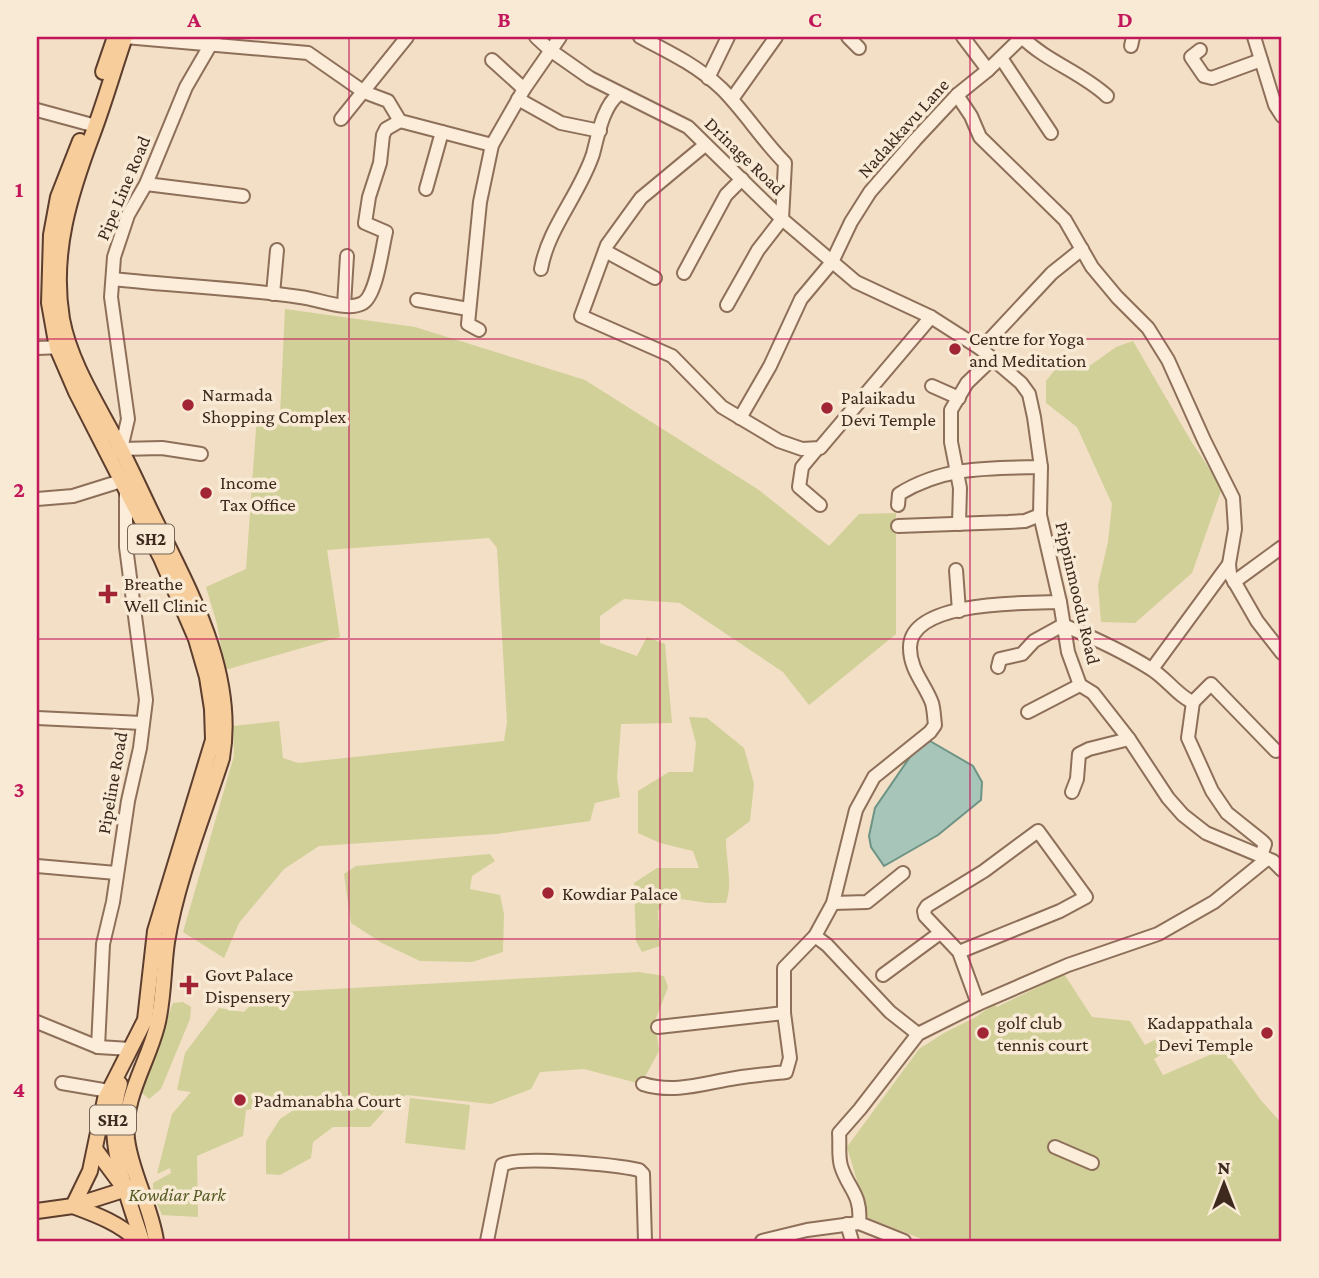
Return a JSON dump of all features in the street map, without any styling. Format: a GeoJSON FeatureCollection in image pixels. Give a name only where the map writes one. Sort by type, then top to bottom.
{"type":"FeatureCollection","features":[{"type":"Feature","properties":{"kind":"main road"},"geometry":{"type":"LineString","coordinates":[[115,37],[73,187],[60,245],[59,278],[64,347],[94,399],[129,487],[204,626],[220,685],[226,737],[167,941],[161,1009],[156,1030],[134,1086],[128,1110],[127,1139],[156,1241]]}},
{"type":"Feature","properties":{"kind":"main road"},"geometry":{"type":"LineString","coordinates":[[92,124],[125,37]]}},
{"type":"Feature","properties":{"kind":"main road","name":"SH2"},"geometry":{"type":"LineString","coordinates":[[115,453],[196,639],[207,677],[213,740],[155,931],[145,1020],[130,1049],[115,1100],[114,1145],[140,1241]]}},
{"type":"Feature","properties":{"kind":"main road"},"geometry":{"type":"LineString","coordinates":[[73,1206],[85,1184],[95,1149],[101,1112],[130,1049]]}},
{"type":"Feature","properties":{"kind":"main road","name":"SH2"},"geometry":{"type":"LineString","coordinates":[[95,1149],[126,1191]]}},
{"type":"Feature","properties":{"kind":"main road"},"geometry":{"type":"LineString","coordinates":[[37,1211],[73,1206],[126,1191],[140,1184]]}},
{"type":"Feature","properties":{"kind":"main road"},"geometry":{"type":"LineString","coordinates":[[73,1206],[104,1217],[140,1241]]}},
{"type":"Feature","properties":{"kind":"street"},"geometry":{"type":"LineString","coordinates":[[125,37],[213,41],[308,53],[364,92],[388,101],[400,121],[492,145]]}},
{"type":"Feature","properties":{"kind":"street"},"geometry":{"type":"LineString","coordinates":[[341,119],[407,37]]}},
{"type":"Feature","properties":{"kind":"street","name":"Drinage Road"},"geometry":{"type":"LineString","coordinates":[[536,37],[590,78],[688,127],[782,219],[832,262]]}},
{"type":"Feature","properties":{"kind":"street"},"geometry":{"type":"LineString","coordinates":[[479,330],[468,324],[468,309],[473,288],[480,202],[492,145],[521,94],[560,37]]}},
{"type":"Feature","properties":{"kind":"street"},"geometry":{"type":"LineString","coordinates":[[640,37],[653,40],[708,78],[732,99],[767,145],[785,163],[782,219],[758,250],[727,305]]}},
{"type":"Feature","properties":{"kind":"street"},"geometry":{"type":"LineString","coordinates":[[708,78],[728,37]]}},
{"type":"Feature","properties":{"kind":"street"},"geometry":{"type":"LineString","coordinates":[[732,99],[776,37]]}},
{"type":"Feature","properties":{"kind":"street"},"geometry":{"type":"LineString","coordinates":[[963,37],[988,70]]}},
{"type":"Feature","properties":{"kind":"street"},"geometry":{"type":"LineString","coordinates":[[1022,37],[1041,54],[1078,73],[1107,96]]}},
{"type":"Feature","properties":{"kind":"street","name":"Nadakkavu Lane"},"geometry":{"type":"LineString","coordinates":[[740,418],[770,366],[801,299],[832,262],[851,222],[870,192],[957,96],[1022,37]]}},
{"type":"Feature","properties":{"kind":"street"},"geometry":{"type":"LineString","coordinates":[[1254,37],[1275,104],[1282,116]]}},
{"type":"Feature","properties":{"kind":"street","name":"Pipe Line Road"},"geometry":{"type":"LineString","coordinates":[[115,453],[128,419],[111,297],[114,257],[128,215],[146,184],[186,87],[213,41]]}},
{"type":"Feature","properties":{"kind":"street"},"geometry":{"type":"LineString","coordinates":[[1200,50],[1191,57],[1205,76],[1212,78],[1261,60]]}},
{"type":"Feature","properties":{"kind":"street"},"geometry":{"type":"LineString","coordinates":[[1001,58],[1051,133]]}},
{"type":"Feature","properties":{"kind":"street"},"geometry":{"type":"LineString","coordinates":[[492,60],[521,94],[561,122],[600,131]]}},
{"type":"Feature","properties":{"kind":"street"},"geometry":{"type":"LineString","coordinates":[[541,270],[543,255],[580,185],[614,98],[619,94]]}},
{"type":"Feature","properties":{"kind":"street"},"geometry":{"type":"LineString","coordinates":[[957,96],[971,116],[980,137],[1065,220],[1092,267],[1148,328],[1168,359],[1233,498],[1235,528],[1230,574],[1257,621],[1282,653]]}},
{"type":"Feature","properties":{"kind":"street"},"geometry":{"type":"LineString","coordinates":[[37,110],[92,124]]}},
{"type":"Feature","properties":{"kind":"street"},"geometry":{"type":"LineString","coordinates":[[113,279],[272,294],[351,307],[362,304],[373,290],[386,232],[365,223],[367,206],[374,175],[380,163],[383,135],[386,129],[400,121]]}},
{"type":"Feature","properties":{"kind":"street"},"geometry":{"type":"LineString","coordinates":[[426,189],[442,132]]}},
{"type":"Feature","properties":{"kind":"street"},"geometry":{"type":"LineString","coordinates":[[705,145],[641,198],[605,251],[581,316],[672,356],[722,407],[779,442],[802,449],[817,449]]}},
{"type":"Feature","properties":{"kind":"street"},"geometry":{"type":"LineString","coordinates":[[684,273],[726,195],[742,179]]}},
{"type":"Feature","properties":{"kind":"street"},"geometry":{"type":"LineString","coordinates":[[146,184],[243,196]]}},
{"type":"Feature","properties":{"kind":"street"},"geometry":{"type":"LineString","coordinates":[[981,349],[1052,273],[1082,249]]}},
{"type":"Feature","properties":{"kind":"street"},"geometry":{"type":"LineString","coordinates":[[272,294],[277,250]]}},
{"type":"Feature","properties":{"kind":"street"},"geometry":{"type":"LineString","coordinates":[[605,251],[655,278]]}},
{"type":"Feature","properties":{"kind":"street"},"geometry":{"type":"LineString","coordinates":[[344,305],[347,256]]}},
{"type":"Feature","properties":{"kind":"street","name":"Pippinmoodu Road"},"geometry":{"type":"LineString","coordinates":[[832,262],[856,282],[931,317],[981,349],[1021,383],[1029,394],[1041,467],[1040,515],[1060,602],[1068,652],[1080,685],[1093,693],[1183,815],[1206,833],[1264,857],[1282,870]]}},
{"type":"Feature","properties":{"kind":"street"},"geometry":{"type":"LineString","coordinates":[[417,300],[468,309]]}},
{"type":"Feature","properties":{"kind":"street"},"geometry":{"type":"LineString","coordinates":[[820,505],[799,487],[802,467],[931,317]]}},
{"type":"Feature","properties":{"kind":"street"},"geometry":{"type":"LineString","coordinates":[[37,348],[64,347]]}},
{"type":"Feature","properties":{"kind":"street"},"geometry":{"type":"LineString","coordinates":[[959,524],[958,470],[951,442],[951,410],[967,383],[992,359]]}},
{"type":"Feature","properties":{"kind":"street"},"geometry":{"type":"LineString","coordinates":[[932,386],[959,398]]}},
{"type":"Feature","properties":{"kind":"street"},"geometry":{"type":"LineString","coordinates":[[115,453],[162,448],[201,454]]}},
{"type":"Feature","properties":{"kind":"street"},"geometry":{"type":"LineString","coordinates":[[898,505],[900,494],[908,489],[958,470],[1041,467]]}},
{"type":"Feature","properties":{"kind":"street"},"geometry":{"type":"LineString","coordinates":[[37,499],[129,487]]}},
{"type":"Feature","properties":{"kind":"street","name":"Pipeline Road"},"geometry":{"type":"LineString","coordinates":[[98,1047],[103,944],[113,902],[146,700],[126,547],[129,487]]}},
{"type":"Feature","properties":{"kind":"street"},"geometry":{"type":"LineString","coordinates":[[898,526],[1025,521],[1040,515]]}},
{"type":"Feature","properties":{"kind":"street"},"geometry":{"type":"LineString","coordinates":[[1234,582],[1282,547]]}},
{"type":"Feature","properties":{"kind":"street"},"geometry":{"type":"LineString","coordinates":[[1152,669],[1229,564]]}},
{"type":"Feature","properties":{"kind":"street"},"geometry":{"type":"LineString","coordinates":[[956,570],[959,611]]}},
{"type":"Feature","properties":{"kind":"street"},"geometry":{"type":"LineString","coordinates":[[643,1084],[655,1088],[680,1089],[786,1072],[790,1058],[784,1013],[784,968],[815,936],[833,903],[856,810],[874,777],[935,725],[932,703],[916,674],[911,656],[909,644],[914,634],[927,619],[990,603],[1060,602]]}},
{"type":"Feature","properties":{"kind":"street"},"geometry":{"type":"LineString","coordinates":[[998,667],[1000,659],[1022,654],[1034,641],[1063,625],[1113,647],[1152,669],[1188,700],[1194,702]]}},
{"type":"Feature","properties":{"kind":"street"},"geometry":{"type":"LineString","coordinates":[[852,1241],[853,1223],[860,1211],[856,1193],[841,1166],[839,1133],[918,1034],[978,1004],[1068,965],[1158,934],[1214,902],[1264,857],[1265,844],[1227,813],[1212,791],[1188,738],[1194,702],[1211,684],[1276,751]]}},
{"type":"Feature","properties":{"kind":"street"},"geometry":{"type":"LineString","coordinates":[[1028,712],[1080,685]]}},
{"type":"Feature","properties":{"kind":"street"},"geometry":{"type":"LineString","coordinates":[[37,718],[142,723]]}},
{"type":"Feature","properties":{"kind":"street"},"geometry":{"type":"LineString","coordinates":[[1072,792],[1077,779],[1079,754],[1129,739]]}},
{"type":"Feature","properties":{"kind":"street"},"geometry":{"type":"LineString","coordinates":[[959,952],[1060,911],[1086,897],[1038,831],[984,871],[927,906],[924,911],[925,916],[959,952],[978,1004]]}},
{"type":"Feature","properties":{"kind":"street"},"geometry":{"type":"LineString","coordinates":[[37,866],[116,873]]}},
{"type":"Feature","properties":{"kind":"street"},"geometry":{"type":"LineString","coordinates":[[833,903],[867,902],[903,873]]}},
{"type":"Feature","properties":{"kind":"street"},"geometry":{"type":"LineString","coordinates":[[883,975],[940,933]]}},
{"type":"Feature","properties":{"kind":"street"},"geometry":{"type":"LineString","coordinates":[[815,936],[827,945],[890,1012],[918,1034]]}},
{"type":"Feature","properties":{"kind":"street"},"geometry":{"type":"LineString","coordinates":[[658,1027],[784,1013]]}},
{"type":"Feature","properties":{"kind":"street"},"geometry":{"type":"LineString","coordinates":[[37,1022],[98,1047],[130,1049]]}},
{"type":"Feature","properties":{"kind":"street"},"geometry":{"type":"LineString","coordinates":[[62,1083],[109,1091]]}},
{"type":"Feature","properties":{"kind":"street"},"geometry":{"type":"LineString","coordinates":[[1055,1147],[1092,1163]]}},
{"type":"Feature","properties":{"kind":"street"},"geometry":{"type":"LineString","coordinates":[[487,1241],[500,1170],[507,1162],[553,1162],[639,1170],[643,1174],[645,1241]]}},
{"type":"Feature","properties":{"kind":"street"},"geometry":{"type":"LineString","coordinates":[[762,1241],[853,1223],[904,1241]]}},
{"type":"Feature","properties":{"kind":"green space"},"geometry":{"type":"Polygon","coordinates":[[[285,309],[415,327],[585,380],[759,490],[829,546],[859,514],[896,513],[896,634],[809,705],[783,672],[680,603],[624,599],[600,616],[600,643],[637,656],[647,637],[665,644],[672,723],[621,724],[617,778],[620,797],[595,803],[590,821],[496,834],[319,846],[284,869],[239,923],[224,958],[183,932],[234,756],[233,726],[279,721],[283,758],[298,763],[504,741],[507,722],[497,548],[489,538],[327,550],[340,637],[225,670],[217,624],[206,587],[246,569],[257,415],[280,415],[285,309]]]}},
{"type":"Feature","properties":{"kind":"green space"},"geometry":{"type":"Polygon","coordinates":[[[1133,341],[1191,441],[1222,488],[1192,573],[1135,623],[1101,622],[1098,585],[1108,542],[1112,504],[1077,427],[1046,403],[1046,381],[1067,355],[1091,365],[1116,347],[1133,341]]]}},
{"type":"Feature","properties":{"kind":"green space"},"geometry":{"type":"Polygon","coordinates":[[[689,717],[707,718],[744,748],[754,784],[750,821],[726,839],[729,880],[726,903],[667,897],[658,911],[660,946],[642,952],[636,941],[634,883],[657,868],[699,868],[693,851],[660,843],[638,833],[638,791],[669,772],[693,772],[696,743],[689,717]]]}},
{"type":"Feature","properties":{"kind":"green space"},"geometry":{"type":"Polygon","coordinates":[[[490,854],[495,861],[472,876],[470,889],[500,895],[504,914],[503,952],[472,962],[420,961],[382,943],[351,923],[344,874],[356,866],[490,854]]]}},
{"type":"Feature","properties":{"kind":"green space","name":"Kowdiar Park"},"geometry":{"type":"Polygon","coordinates":[[[639,972],[664,976],[668,987],[655,1021],[659,1051],[641,1084],[584,1069],[540,1072],[531,1089],[491,1104],[406,1095],[385,1110],[370,1127],[333,1127],[313,1142],[311,1158],[280,1175],[266,1174],[266,1141],[280,1119],[312,1098],[246,1110],[243,1136],[197,1156],[198,1217],[162,1215],[153,1194],[153,1183],[171,1173],[170,1168],[157,1174],[172,1114],[191,1092],[177,1090],[185,1053],[219,1008],[244,1012],[262,993],[639,972]]]}},
{"type":"Feature","properties":{"kind":"green space"},"geometry":{"type":"Polygon","coordinates":[[[1064,974],[1092,1017],[1130,1021],[1145,1045],[1162,1036],[1172,1048],[1154,1059],[1163,1075],[1224,1049],[1260,1099],[1282,1124],[1282,1241],[927,1241],[868,1218],[847,1147],[919,1049],[994,1004],[997,1007],[1064,974]]]}},
{"type":"Feature","properties":{"kind":"green space"},"geometry":{"type":"Polygon","coordinates":[[[183,1002],[191,1007],[190,1019],[161,1089],[149,1099],[141,1092],[143,1081],[173,1003],[183,1002]]]}},
{"type":"Feature","properties":{"kind":"green space"},"geometry":{"type":"Polygon","coordinates":[[[410,1098],[470,1105],[465,1150],[405,1143],[410,1098]]]}},
{"type":"Feature","properties":{"kind":"shaded area"},"geometry":{"type":"Polygon","coordinates":[[[930,741],[973,766],[982,782],[981,800],[938,835],[884,866],[871,847],[869,836],[875,808],[912,754],[930,741]]]}},
{"type":"Feature","properties":{"kind":"place","name":"Centre for Yoga and Meditation"},"geometry":{"type":"Point","coordinates":[955,349]}},
{"type":"Feature","properties":{"kind":"place","name":"Narmada Shopping Complex"},"geometry":{"type":"Point","coordinates":[188,405]}},
{"type":"Feature","properties":{"kind":"place","name":"Palaikadu Devi Temple"},"geometry":{"type":"Point","coordinates":[827,408]}},
{"type":"Feature","properties":{"kind":"place","name":"Income Tax Office"},"geometry":{"type":"Point","coordinates":[206,493]}},
{"type":"Feature","properties":{"kind":"place","name":"Breathe Well Clinic"},"geometry":{"type":"Point","coordinates":[108,594]}},
{"type":"Feature","properties":{"kind":"place","name":"Kowdiar Palace"},"geometry":{"type":"Point","coordinates":[548,893]}},
{"type":"Feature","properties":{"kind":"place","name":"Govt Palace Dispensery"},"geometry":{"type":"Point","coordinates":[189,985]}},
{"type":"Feature","properties":{"kind":"place","name":"golf club tennis court"},"geometry":{"type":"Point","coordinates":[983,1033]}},
{"type":"Feature","properties":{"kind":"place","name":"Kadappathala Devi Temple"},"geometry":{"type":"Point","coordinates":[1267,1033]}},
{"type":"Feature","properties":{"kind":"place","name":"Padmanabha Court"},"geometry":{"type":"Point","coordinates":[240,1100]}}]}
